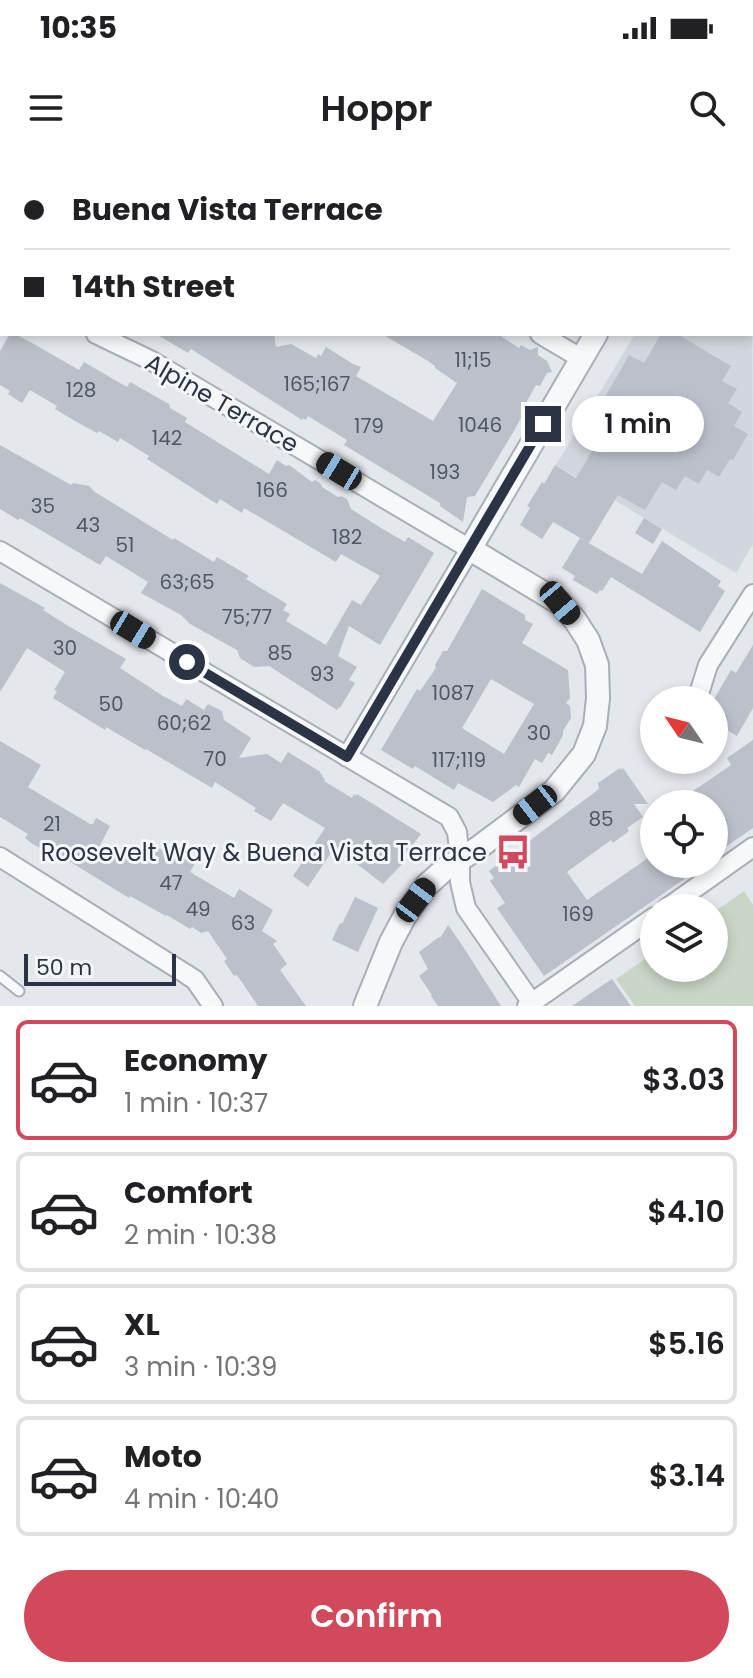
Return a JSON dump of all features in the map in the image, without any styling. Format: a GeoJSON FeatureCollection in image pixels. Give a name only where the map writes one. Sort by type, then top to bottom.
{"type":"FeatureCollection","features":[{"type":"Feature","properties":{"kind":"street","name":"Alpine Terrace"},"geometry":{"type":"LineString","coordinates":[[100,336],[152,361],[470,549]]}},
{"type":"Feature","properties":{"kind":"street"},"geometry":{"type":"LineString","coordinates":[[543,336],[582,359]]}},
{"type":"Feature","properties":{"kind":"street"},"geometry":{"type":"LineString","coordinates":[[347,757],[595,336]]}},
{"type":"Feature","properties":{"kind":"street"},"geometry":{"type":"LineString","coordinates":[[365,1006],[391,942],[427,885],[554,791],[584,754],[595,726],[597,665],[588,640],[560,603],[470,549]]}},
{"type":"Feature","properties":{"kind":"street"},"geometry":{"type":"LineString","coordinates":[[0,551],[449,817],[457,832],[460,882],[466,908],[530,1004],[640,927]]}},
{"type":"Feature","properties":{"kind":"street"},"geometry":{"type":"LineString","coordinates":[[701,686],[708,665],[753,594]]}},
{"type":"Feature","properties":{"kind":"street"},"geometry":{"type":"LineString","coordinates":[[687,894],[753,847]]}},
{"type":"Feature","properties":{"kind":"street"},"geometry":{"type":"LineString","coordinates":[[0,857],[195,980],[213,1006]]}},
{"type":"Feature","properties":{"kind":"lane"},"geometry":{"type":"LineString","coordinates":[[0,976],[19,991]]}},
{"type":"Feature","properties":{"kind":"shaded area"},"geometry":{"type":"Polygon","coordinates":[[[634,336],[752,336],[753,544],[736,573],[556,465],[634,336]]]}},
{"type":"Feature","properties":{"kind":"green space"},"geometry":{"type":"Polygon","coordinates":[[[744,891],[753,905],[753,1006],[635,1006],[616,979],[640,963],[640,982],[728,982],[728,902],[744,891]]]}},
{"type":"Feature","properties":{"kind":"building"},"geometry":{"type":"Polygon","coordinates":[[[9,336],[19,336],[79,370],[84,362],[127,387],[130,382],[169,404],[170,408],[187,418],[185,422],[269,474],[277,460],[289,465],[312,482],[315,480],[338,497],[347,499],[351,509],[381,528],[405,542],[408,537],[434,553],[380,645],[349,626],[338,656],[357,667],[349,680],[355,683],[340,708],[337,710],[269,666],[254,667],[240,658],[237,650],[141,593],[148,582],[106,556],[100,565],[0,509],[0,445],[71,485],[89,486],[173,540],[214,562],[217,557],[249,576],[246,579],[287,604],[283,610],[290,614],[286,621],[326,645],[352,600],[361,605],[380,576],[341,554],[336,562],[244,508],[242,513],[220,499],[217,504],[120,438],[118,442],[99,431],[97,433],[55,409],[57,406],[30,390],[22,403],[0,385],[0,351],[9,336]]]}},
{"type":"Feature","properties":{"kind":"building"},"geometry":{"type":"Polygon","coordinates":[[[159,336],[274,336],[276,347],[291,344],[316,358],[326,347],[361,367],[356,376],[433,421],[457,383],[428,361],[385,336],[501,336],[519,348],[521,345],[530,350],[538,347],[538,355],[547,361],[552,372],[547,373],[540,386],[536,385],[515,429],[475,496],[467,497],[463,522],[440,503],[344,445],[347,440],[308,416],[302,420],[191,349],[188,353],[159,336]]]}},
{"type":"Feature","properties":{"kind":"building"},"geometry":{"type":"Polygon","coordinates":[[[660,336],[680,336],[731,366],[722,381],[737,389],[728,403],[742,412],[734,426],[748,434],[733,460],[730,459],[719,477],[707,470],[699,484],[685,476],[676,490],[662,482],[645,510],[618,495],[589,543],[553,522],[542,539],[520,525],[530,508],[527,506],[555,465],[576,478],[610,421],[595,413],[629,355],[644,363],[660,336]]]}},
{"type":"Feature","properties":{"kind":"building"},"geometry":{"type":"Polygon","coordinates":[[[644,518],[662,529],[653,544],[635,533],[644,518]]]}},
{"type":"Feature","properties":{"kind":"building"},"geometry":{"type":"Polygon","coordinates":[[[580,538],[642,574],[662,541],[721,581],[718,586],[725,591],[700,632],[611,577],[597,594],[573,580],[575,576],[562,568],[580,538]]]}},
{"type":"Feature","properties":{"kind":"building"},"geometry":{"type":"Polygon","coordinates":[[[0,583],[126,659],[120,668],[163,696],[182,706],[186,699],[204,710],[208,704],[222,711],[224,720],[251,738],[239,758],[267,754],[281,763],[288,752],[319,771],[324,781],[352,798],[357,794],[421,834],[402,859],[405,861],[383,884],[335,847],[308,887],[293,876],[325,828],[283,803],[271,821],[215,782],[212,788],[106,727],[105,730],[53,698],[57,691],[54,690],[65,672],[27,648],[0,692],[0,583]]]}},
{"type":"Feature","properties":{"kind":"building"},"geometry":{"type":"Polygon","coordinates":[[[482,589],[525,615],[525,620],[533,624],[522,643],[568,670],[570,698],[566,703],[570,706],[571,718],[552,755],[548,753],[542,763],[535,759],[519,787],[516,785],[493,802],[458,783],[454,790],[381,750],[417,689],[420,691],[436,668],[443,651],[447,651],[482,589]],[[491,679],[462,728],[504,754],[534,704],[491,679]]]}},
{"type":"Feature","properties":{"kind":"building"},"geometry":{"type":"Polygon","coordinates":[[[753,645],[753,708],[737,736],[728,731],[728,686],[722,686],[731,670],[736,673],[753,645]]]}},
{"type":"Feature","properties":{"kind":"building"},"geometry":{"type":"Polygon","coordinates":[[[753,740],[753,828],[728,845],[728,790],[694,790],[718,774],[728,774],[731,765],[728,757],[753,740]]]}},
{"type":"Feature","properties":{"kind":"building"},"geometry":{"type":"Polygon","coordinates":[[[0,741],[41,765],[28,787],[90,824],[96,818],[110,826],[93,859],[129,849],[141,853],[148,842],[164,851],[167,846],[195,863],[190,872],[234,898],[239,889],[273,910],[262,931],[277,941],[273,944],[287,964],[280,970],[306,1006],[258,1006],[224,961],[227,959],[208,931],[201,933],[192,927],[190,929],[129,898],[64,858],[63,861],[31,843],[25,838],[28,834],[0,817],[0,741]]]}},
{"type":"Feature","properties":{"kind":"building"},"geometry":{"type":"Polygon","coordinates":[[[623,768],[640,792],[640,804],[634,804],[640,819],[613,843],[611,840],[567,872],[587,900],[640,864],[640,878],[686,878],[663,894],[640,894],[640,910],[544,976],[497,908],[505,903],[490,881],[494,878],[489,871],[599,789],[598,783],[623,768]]]}},
{"type":"Feature","properties":{"kind":"building"},"geometry":{"type":"Polygon","coordinates":[[[355,897],[378,908],[358,952],[332,940],[355,897]]]}},
{"type":"Feature","properties":{"kind":"building"},"geometry":{"type":"Polygon","coordinates":[[[448,925],[501,1006],[438,1006],[431,996],[419,976],[428,969],[419,952],[440,938],[448,925]]]}},
{"type":"Feature","properties":{"kind":"building"},"geometry":{"type":"Polygon","coordinates":[[[612,979],[631,1006],[572,1006],[594,991],[612,979]]]}},
{"type":"Feature","properties":{"kind":"place","name":"Roosevelt Way & Buena Vista Terrace"},"geometry":{"type":"Point","coordinates":[513,852]}},
{"type":"Feature","properties":{"kind":"route"},"geometry":{"type":"LineString","coordinates":[[187,662],[347,757],[543,424]]}}]}
